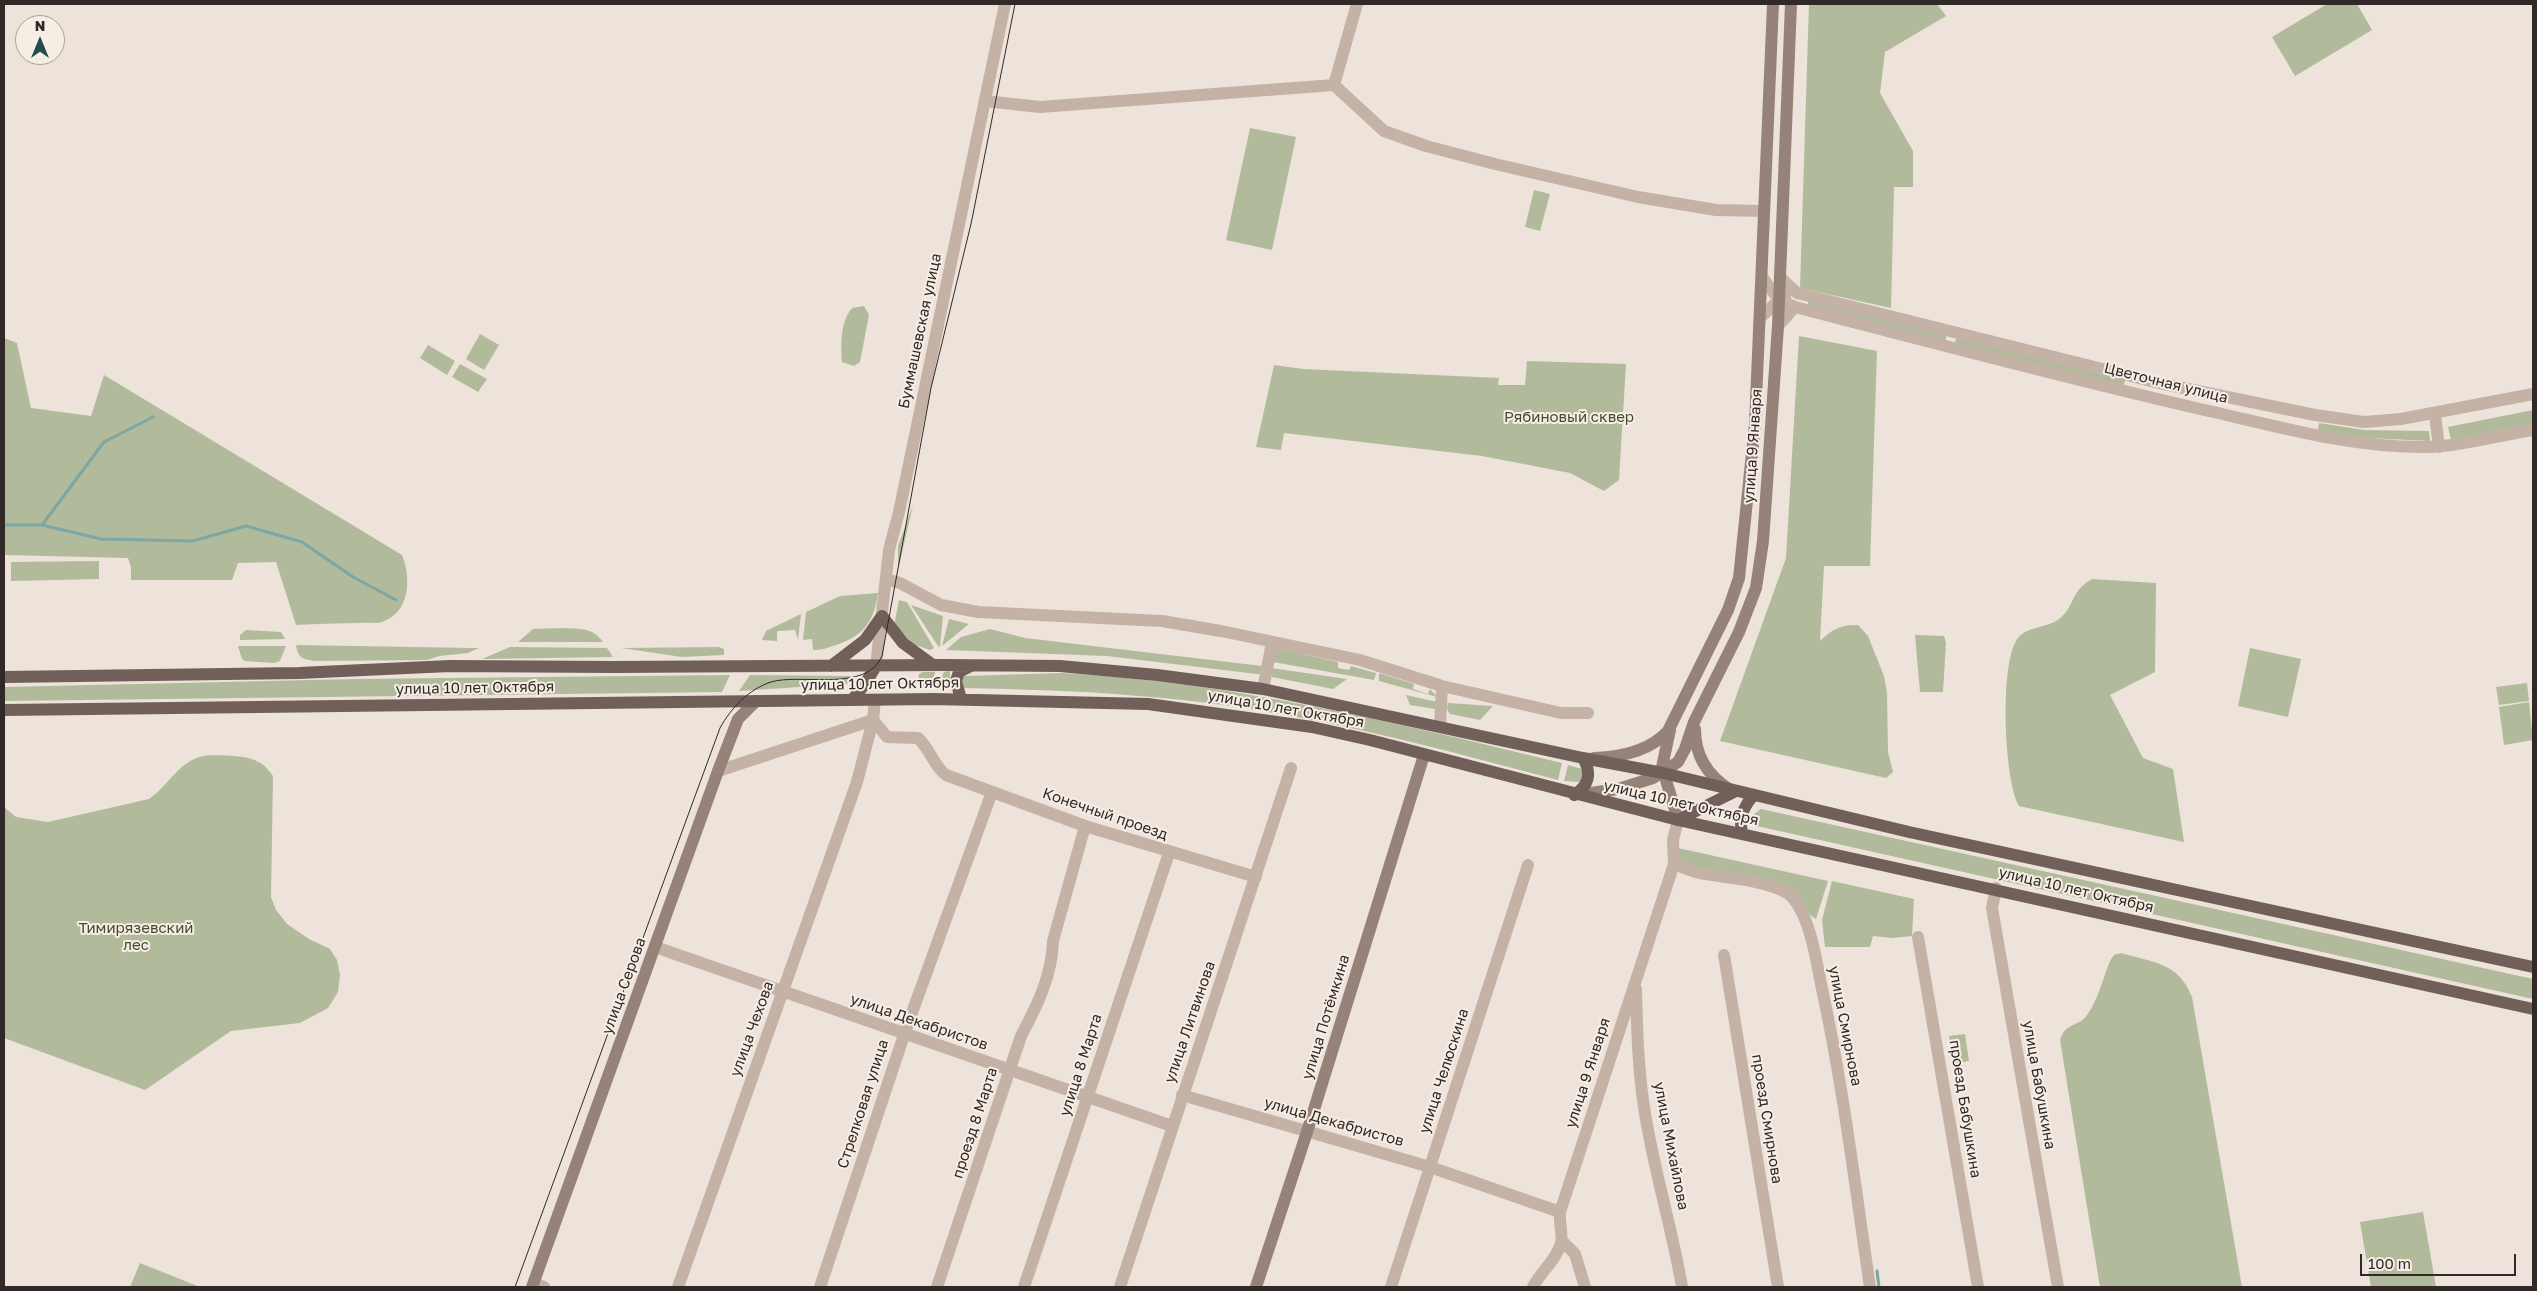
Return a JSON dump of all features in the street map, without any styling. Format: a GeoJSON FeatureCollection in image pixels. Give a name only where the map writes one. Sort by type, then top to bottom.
{"type":"FeatureCollection","features":[{"type":"Feature","properties":{"kind":"main road","name":"улица 9 Января"},"geometry":{"type":"LineString","coordinates":[[1583,758],[1620,756],[1636,751],[1663,736],[1672,725],[1728,610],[1739,578],[1755,424],[1773,4]]}},
{"type":"Feature","properties":{"kind":"main road","name":"улица 9 Января"},"geometry":{"type":"LineString","coordinates":[[1574,795],[1599,794],[1618,789],[1672,768],[1682,756],[1694,722],[1739,632],[1756,588],[1760,569],[1778,326],[1791,4]]}},
{"type":"Feature","properties":{"kind":"main road"},"geometry":{"type":"LineString","coordinates":[[831,666],[866,640],[882,616],[903,642],[933,665]]}},
{"type":"Feature","properties":{"kind":"main road","name":"улица 10 лет Октября"},"geometry":{"type":"LineString","coordinates":[[4,678],[299,673],[450,666],[1060,666],[1157,675],[1263,689],[1583,758],[1663,773],[1734,792],[1910,832],[2533,967]]}},
{"type":"Feature","properties":{"kind":"main road"},"geometry":{"type":"LineString","coordinates":[[852,700],[876,666]]}},
{"type":"Feature","properties":{"kind":"main road"},"geometry":{"type":"LineString","coordinates":[[961,699],[956,681],[959,672],[971,666]]}},
{"type":"Feature","properties":{"kind":"main road","name":"улица 10 лет Октября"},"geometry":{"type":"LineString","coordinates":[[4,710],[961,699],[1148,704],[1312,727],[1678,820],[1996,888],[2274,953],[2533,1009]]}},
{"type":"Feature","properties":{"kind":"main road","name":"улица Серова"},"geometry":{"type":"LineString","coordinates":[[537,1286],[718,771],[738,719],[756,701]]}},
{"type":"Feature","properties":{"kind":"main road"},"geometry":{"type":"LineString","coordinates":[[1694,722],[1695,744],[1706,768],[1720,783],[1734,792]]}},
{"type":"Feature","properties":{"kind":"main road"},"geometry":{"type":"LineString","coordinates":[[1672,725],[1662,762],[1663,773],[1678,820],[1734,792]]}},
{"type":"Feature","properties":{"kind":"main road","name":"улица Потёмкина"},"geometry":{"type":"LineString","coordinates":[[1256,1287],[1307,1132],[1424,755]]}},
{"type":"Feature","properties":{"kind":"main road"},"geometry":{"type":"LineString","coordinates":[[1574,795],[1583,790],[1588,778],[1589,768],[1583,758]]}},
{"type":"Feature","properties":{"kind":"main road"},"geometry":{"type":"LineString","coordinates":[[1742,834],[1742,815],[1745,804],[1752,796]]}},
{"type":"Feature","properties":{"kind":"street","name":"Буммашевская улица"},"geometry":{"type":"LineString","coordinates":[[876,666],[889,550],[901,503],[1005,4]]}},
{"type":"Feature","properties":{"kind":"street"},"geometry":{"type":"LineString","coordinates":[[1334,85],[1356,4]]}},
{"type":"Feature","properties":{"kind":"street"},"geometry":{"type":"LineString","coordinates":[[985,101],[1040,107],[1334,85],[1384,131],[1426,146],[1638,198],[1716,210],[1764,211]]}},
{"type":"Feature","properties":{"kind":"street"},"geometry":{"type":"LineString","coordinates":[[1762,277],[1779,300]]}},
{"type":"Feature","properties":{"kind":"street"},"geometry":{"type":"LineString","coordinates":[[1760,318],[1779,300],[1797,293],[1780,277]]}},
{"type":"Feature","properties":{"kind":"street","name":"Цветочная улица"},"geometry":{"type":"LineString","coordinates":[[1797,293],[2158,383],[2314,415],[2364,422],[2435,415],[2533,394]]}},
{"type":"Feature","properties":{"kind":"street","name":"Цветочная улица"},"geometry":{"type":"LineString","coordinates":[[1779,300],[1795,307],[1948,347],[2155,398],[2310,434],[2368,445],[2439,447],[2533,430]]}},
{"type":"Feature","properties":{"kind":"street"},"geometry":{"type":"LineString","coordinates":[[1778,326],[1795,307]]}},
{"type":"Feature","properties":{"kind":"street"},"geometry":{"type":"LineString","coordinates":[[1948,347],[1952,331]]}},
{"type":"Feature","properties":{"kind":"street"},"geometry":{"type":"LineString","coordinates":[[2155,398],[2158,383]]}},
{"type":"Feature","properties":{"kind":"street"},"geometry":{"type":"LineString","coordinates":[[2310,434],[2314,415]]}},
{"type":"Feature","properties":{"kind":"street"},"geometry":{"type":"LineString","coordinates":[[2435,415],[2439,447]]}},
{"type":"Feature","properties":{"kind":"street"},"geometry":{"type":"LineString","coordinates":[[886,579],[900,583],[941,605],[978,612],[1162,621],[1221,631],[1360,660],[1442,686],[1561,713],[1588,713]]}},
{"type":"Feature","properties":{"kind":"street"},"geometry":{"type":"LineString","coordinates":[[1263,689],[1272,643]]}},
{"type":"Feature","properties":{"kind":"street"},"geometry":{"type":"LineString","coordinates":[[1440,726],[1442,686]]}},
{"type":"Feature","properties":{"kind":"street","name":"улица Чехова"},"geometry":{"type":"LineString","coordinates":[[678,1287],[857,782],[873,720],[874,700]]}},
{"type":"Feature","properties":{"kind":"street"},"geometry":{"type":"LineString","coordinates":[[718,771],[873,720]]}},
{"type":"Feature","properties":{"kind":"street","name":"Конечный проезд"},"geometry":{"type":"LineString","coordinates":[[873,720],[887,737],[918,738],[930,750],[937,768],[946,775],[1085,826],[1169,853],[1256,877]]}},
{"type":"Feature","properties":{"kind":"street","name":"улица Литвинова"},"geometry":{"type":"LineString","coordinates":[[1120,1287],[1291,768]]}},
{"type":"Feature","properties":{"kind":"street","name":"Стрелковая улица"},"geometry":{"type":"LineString","coordinates":[[820,1287],[904,1032],[992,792]]}},
{"type":"Feature","properties":{"kind":"street"},"geometry":{"type":"LineString","coordinates":[[1674,864],[1672,840],[1678,820]]}},
{"type":"Feature","properties":{"kind":"street","name":"проезд 8 Марта"},"geometry":{"type":"LineString","coordinates":[[937,1287],[1021,1036],[1041,999],[1052,958],[1052,941],[1085,826]]}},
{"type":"Feature","properties":{"kind":"street","name":"улица 8 Марта"},"geometry":{"type":"LineString","coordinates":[[1024,1287],[1169,853]]}},
{"type":"Feature","properties":{"kind":"street","name":"улица 9 Января"},"geometry":{"type":"LineString","coordinates":[[1562,1241],[1559,1226],[1560,1212],[1674,864]]}},
{"type":"Feature","properties":{"kind":"street","name":"улица Смирнова"},"geometry":{"type":"LineString","coordinates":[[1674,864],[1698,873],[1738,878],[1775,888],[1792,897],[1802,916],[1814,951],[1833,1039],[1870,1287]]}},
{"type":"Feature","properties":{"kind":"street","name":"улица Челюскина"},"geometry":{"type":"LineString","coordinates":[[1391,1287],[1528,865]]}},
{"type":"Feature","properties":{"kind":"street","name":"улица Бабушкина"},"geometry":{"type":"LineString","coordinates":[[1996,888],[1992,908],[2058,1287]]}},
{"type":"Feature","properties":{"kind":"street","name":"проезд Бабушкина"},"geometry":{"type":"LineString","coordinates":[[1918,937],[1978,1287]]}},
{"type":"Feature","properties":{"kind":"street","name":"улица Декабристов"},"geometry":{"type":"LineString","coordinates":[[656,948],[904,1032],[1086,1098],[1172,1126]]}},
{"type":"Feature","properties":{"kind":"street","name":"проезд Смирнова"},"geometry":{"type":"LineString","coordinates":[[1724,955],[1778,1287]]}},
{"type":"Feature","properties":{"kind":"street","name":"улица Михайлова"},"geometry":{"type":"LineString","coordinates":[[1636,981],[1638,1048],[1644,1108],[1682,1287]]}},
{"type":"Feature","properties":{"kind":"street","name":"улица Декабристов"},"geometry":{"type":"LineString","coordinates":[[1182,1095],[1430,1167],[1560,1212]]}},
{"type":"Feature","properties":{"kind":"street"},"geometry":{"type":"LineString","coordinates":[[1533,1287],[1542,1272],[1554,1260],[1562,1241],[1575,1254],[1586,1287]]}},
{"type":"Feature","properties":{"kind":"green space"},"geometry":{"type":"Polygon","coordinates":[[[1809,4],[1937,4],[1946,16],[1885,52],[1880,93],[1913,151],[1913,187],[1894,187],[1891,308],[1800,288],[1809,4]]]}},
{"type":"Feature","properties":{"kind":"green space"},"geometry":{"type":"Polygon","coordinates":[[[2327,4],[2357,4],[2372,30],[2295,76],[2272,37],[2327,4]]]}},
{"type":"Feature","properties":{"kind":"green space"},"geometry":{"type":"Polygon","coordinates":[[[1250,128],[1296,137],[1272,250],[1226,240],[1250,128]]]}},
{"type":"Feature","properties":{"kind":"green space"},"geometry":{"type":"Polygon","coordinates":[[[1534,190],[1550,194],[1540,231],[1525,227],[1534,190]]]}},
{"type":"Feature","properties":{"kind":"green space"},"geometry":{"type":"Polygon","coordinates":[[[1809,299],[1947,333],[1945,342],[1807,307],[1809,299]]]}},
{"type":"Feature","properties":{"kind":"green space"},"geometry":{"type":"Polygon","coordinates":[[[864,306],[869,315],[860,362],[854,366],[842,362],[843,327],[852,308],[864,306]]]}},
{"type":"Feature","properties":{"kind":"green space"},"geometry":{"type":"Polygon","coordinates":[[[480,334],[499,345],[484,370],[466,359],[480,334]]]}},
{"type":"Feature","properties":{"kind":"green space"},"geometry":{"type":"Polygon","coordinates":[[[1799,336],[1877,351],[1870,566],[1824,566],[1820,641],[1837,628],[1852,625],[1858,625],[1868,636],[1884,676],[1887,693],[1888,752],[1893,772],[1886,778],[1720,741],[1786,558],[1799,336]]]}},
{"type":"Feature","properties":{"kind":"green space"},"geometry":{"type":"Polygon","coordinates":[[[1957,336],[2126,378],[2123,387],[1954,345],[1957,336]]]}},
{"type":"Feature","properties":{"kind":"green space"},"geometry":{"type":"Polygon","coordinates":[[[4,338],[17,343],[31,408],[91,416],[104,375],[402,555],[407,573],[407,583],[406,593],[399,610],[392,617],[380,623],[296,625],[276,562],[238,563],[232,580],[131,580],[131,567],[128,558],[4,555],[4,338]]]}},
{"type":"Feature","properties":{"kind":"green space"},"geometry":{"type":"Polygon","coordinates":[[[428,345],[455,361],[447,375],[420,358],[428,345]]]}},
{"type":"Feature","properties":{"kind":"green space","name":"Рябиновый сквер"},"geometry":{"type":"Polygon","coordinates":[[[1527,361],[1626,364],[1619,480],[1604,491],[1570,473],[1482,456],[1284,433],[1281,450],[1256,447],[1274,365],[1303,369],[1499,378],[1498,385],[1525,385],[1527,361]]]}},
{"type":"Feature","properties":{"kind":"green space"},"geometry":{"type":"Polygon","coordinates":[[[460,364],[487,379],[478,392],[452,377],[460,364]]]}},
{"type":"Feature","properties":{"kind":"green space"},"geometry":{"type":"Polygon","coordinates":[[[2533,410],[2533,424],[2451,440],[2448,427],[2533,410]]]}},
{"type":"Feature","properties":{"kind":"green space"},"geometry":{"type":"Polygon","coordinates":[[[2319,423],[2364,430],[2429,431],[2430,441],[2367,438],[2318,431],[2319,423]]]}},
{"type":"Feature","properties":{"kind":"green space"},"geometry":{"type":"Polygon","coordinates":[[[913,505],[898,570],[898,546],[913,505]]]}},
{"type":"Feature","properties":{"kind":"green space"},"geometry":{"type":"Polygon","coordinates":[[[99,561],[99,579],[11,581],[11,562],[99,561]]]}},
{"type":"Feature","properties":{"kind":"green space"},"geometry":{"type":"Polygon","coordinates":[[[2092,579],[2156,583],[2155,672],[2110,695],[2143,758],[2173,769],[2184,842],[2019,806],[2014,793],[2007,748],[2006,721],[2008,670],[2012,651],[2022,634],[2059,619],[2068,609],[2080,589],[2092,579]]]}},
{"type":"Feature","properties":{"kind":"green space"},"geometry":{"type":"Polygon","coordinates":[[[878,593],[874,612],[866,626],[854,637],[833,646],[816,650],[813,650],[812,639],[803,640],[806,612],[840,596],[878,593]]]}},
{"type":"Feature","properties":{"kind":"green space"},"geometry":{"type":"Polygon","coordinates":[[[899,600],[907,602],[934,648],[930,650],[913,644],[894,626],[899,600]]]}},
{"type":"Feature","properties":{"kind":"green space"},"geometry":{"type":"Polygon","coordinates":[[[911,605],[943,616],[940,647],[938,646],[911,605]]]}},
{"type":"Feature","properties":{"kind":"green space"},"geometry":{"type":"Polygon","coordinates":[[[801,614],[798,640],[795,630],[777,631],[777,641],[762,640],[766,631],[801,614]]]}},
{"type":"Feature","properties":{"kind":"green space"},"geometry":{"type":"Polygon","coordinates":[[[949,619],[969,624],[942,646],[949,619]]]}},
{"type":"Feature","properties":{"kind":"green space"},"geometry":{"type":"Polygon","coordinates":[[[563,628],[590,631],[603,642],[518,642],[533,629],[563,628]]]}},
{"type":"Feature","properties":{"kind":"green space"},"geometry":{"type":"Polygon","coordinates":[[[990,629],[1025,638],[1262,666],[1260,674],[1257,674],[1107,656],[946,650],[961,637],[990,629]]]}},
{"type":"Feature","properties":{"kind":"green space"},"geometry":{"type":"Polygon","coordinates":[[[246,630],[281,632],[285,639],[240,640],[240,635],[246,630]]]}},
{"type":"Feature","properties":{"kind":"green space"},"geometry":{"type":"Polygon","coordinates":[[[1915,635],[1944,636],[1946,643],[1943,692],[1920,692],[1915,635]]]}},
{"type":"Feature","properties":{"kind":"green space"},"geometry":{"type":"Polygon","coordinates":[[[296,645],[479,648],[468,653],[439,656],[427,660],[315,661],[301,657],[296,645]]]}},
{"type":"Feature","properties":{"kind":"green space"},"geometry":{"type":"Polygon","coordinates":[[[238,646],[286,646],[280,661],[274,663],[245,661],[242,659],[238,646]]]}},
{"type":"Feature","properties":{"kind":"green space"},"geometry":{"type":"Polygon","coordinates":[[[510,647],[607,648],[613,657],[482,659],[510,647]]]}},
{"type":"Feature","properties":{"kind":"green space"},"geometry":{"type":"Polygon","coordinates":[[[719,647],[724,649],[724,655],[682,657],[621,648],[719,647]]]}},
{"type":"Feature","properties":{"kind":"green space"},"geometry":{"type":"Polygon","coordinates":[[[1276,648],[1338,662],[1338,668],[1349,670],[1351,666],[1376,673],[1374,680],[1273,662],[1276,648]]]}},
{"type":"Feature","properties":{"kind":"green space"},"geometry":{"type":"Polygon","coordinates":[[[2250,648],[2301,659],[2288,717],[2238,706],[2250,648]]]}},
{"type":"Feature","properties":{"kind":"green space"},"geometry":{"type":"Polygon","coordinates":[[[1271,668],[1347,679],[1333,689],[1272,677],[1271,668]]]}},
{"type":"Feature","properties":{"kind":"green space"},"geometry":{"type":"Polygon","coordinates":[[[950,671],[950,689],[937,688],[944,672],[950,671]]]}},
{"type":"Feature","properties":{"kind":"green space"},"geometry":{"type":"Polygon","coordinates":[[[935,672],[931,688],[920,686],[918,683],[919,674],[935,672]]]}},
{"type":"Feature","properties":{"kind":"green space"},"geometry":{"type":"Polygon","coordinates":[[[1062,673],[1188,685],[1314,706],[1562,763],[1558,780],[1338,725],[1264,711],[1136,696],[1050,690],[964,688],[962,681],[964,676],[1062,673]]]}},
{"type":"Feature","properties":{"kind":"green space"},"geometry":{"type":"Polygon","coordinates":[[[1379,673],[1414,684],[1413,689],[1428,694],[1430,689],[1437,697],[1379,681],[1379,673]]]}},
{"type":"Feature","properties":{"kind":"green space"},"geometry":{"type":"Polygon","coordinates":[[[730,675],[722,692],[4,701],[4,687],[355,679],[730,675]]]}},
{"type":"Feature","properties":{"kind":"green space"},"geometry":{"type":"Polygon","coordinates":[[[750,675],[850,676],[853,679],[851,683],[846,684],[739,691],[750,675]]]}},
{"type":"Feature","properties":{"kind":"green space"},"geometry":{"type":"Polygon","coordinates":[[[2527,683],[2529,701],[2499,705],[2496,687],[2527,683]]]}},
{"type":"Feature","properties":{"kind":"green space"},"geometry":{"type":"Polygon","coordinates":[[[1406,695],[1437,702],[1435,709],[1410,705],[1406,695]]]}},
{"type":"Feature","properties":{"kind":"green space"},"geometry":{"type":"Polygon","coordinates":[[[2529,702],[2533,740],[2504,745],[2499,707],[2529,702]]]}},
{"type":"Feature","properties":{"kind":"green space"},"geometry":{"type":"Polygon","coordinates":[[[1448,703],[1493,706],[1480,720],[1450,714],[1447,709],[1448,703]]]}},
{"type":"Feature","properties":{"kind":"green space","name":"Тимирязевский лес"},"geometry":{"type":"Polygon","coordinates":[[[208,756],[235,756],[257,761],[273,776],[271,897],[276,910],[287,924],[309,939],[330,949],[337,960],[340,975],[338,992],[328,1008],[300,1023],[231,1031],[145,1090],[4,1038],[4,807],[16,817],[48,822],[149,799],[185,764],[192,760],[208,756]]]}},
{"type":"Feature","properties":{"kind":"green space"},"geometry":{"type":"Polygon","coordinates":[[[1568,765],[1582,769],[1582,780],[1579,782],[1564,781],[1568,765]]]}},
{"type":"Feature","properties":{"kind":"green space"},"geometry":{"type":"Polygon","coordinates":[[[1761,809],[2533,979],[2533,999],[1757,826],[1753,815],[1761,809]]]}},
{"type":"Feature","properties":{"kind":"green space"},"geometry":{"type":"Polygon","coordinates":[[[1678,848],[1828,881],[1816,919],[1807,913],[1797,896],[1704,871],[1679,860],[1678,848]]]}},
{"type":"Feature","properties":{"kind":"green space"},"geometry":{"type":"Polygon","coordinates":[[[1832,881],[1914,899],[1912,936],[1892,938],[1873,936],[1870,947],[1825,947],[1822,920],[1832,881]]]}},
{"type":"Feature","properties":{"kind":"green space"},"geometry":{"type":"Polygon","coordinates":[[[2121,953],[2154,962],[2172,970],[2186,985],[2192,997],[2242,1287],[2100,1287],[2060,1040],[2065,1030],[2080,1022],[2087,1015],[2097,996],[2110,961],[2114,955],[2121,953]]]}},
{"type":"Feature","properties":{"kind":"green space"},"geometry":{"type":"Polygon","coordinates":[[[1965,1034],[1969,1061],[1953,1064],[1949,1036],[1965,1034]]]}},
{"type":"Feature","properties":{"kind":"green space"},"geometry":{"type":"Polygon","coordinates":[[[2423,1212],[2436,1287],[2371,1287],[2360,1222],[2423,1212]]]}},
{"type":"Feature","properties":{"kind":"green space"},"geometry":{"type":"Polygon","coordinates":[[[140,1263],[200,1287],[130,1287],[140,1263]]]}},
{"type":"Feature","properties":{"kind":"waterway"},"geometry":{"type":"LineString","coordinates":[[42,525],[104,442],[153,417]]}},
{"type":"Feature","properties":{"kind":"waterway"},"geometry":{"type":"LineString","coordinates":[[4,525],[42,525],[101,539],[193,541],[246,526],[302,542],[353,577],[396,600]]}},
{"type":"Feature","properties":{"kind":"waterway"},"geometry":{"type":"LineString","coordinates":[[1877,1271],[1879,1287]]}},
{"type":"Feature","properties":{"kind":"tram line"},"geometry":{"type":"LineString","coordinates":[[515,1287],[720,728],[741,700],[763,685],[783,680],[848,678],[862,674],[874,667],[882,656],[931,388],[971,224],[1015,4]]}}]}
